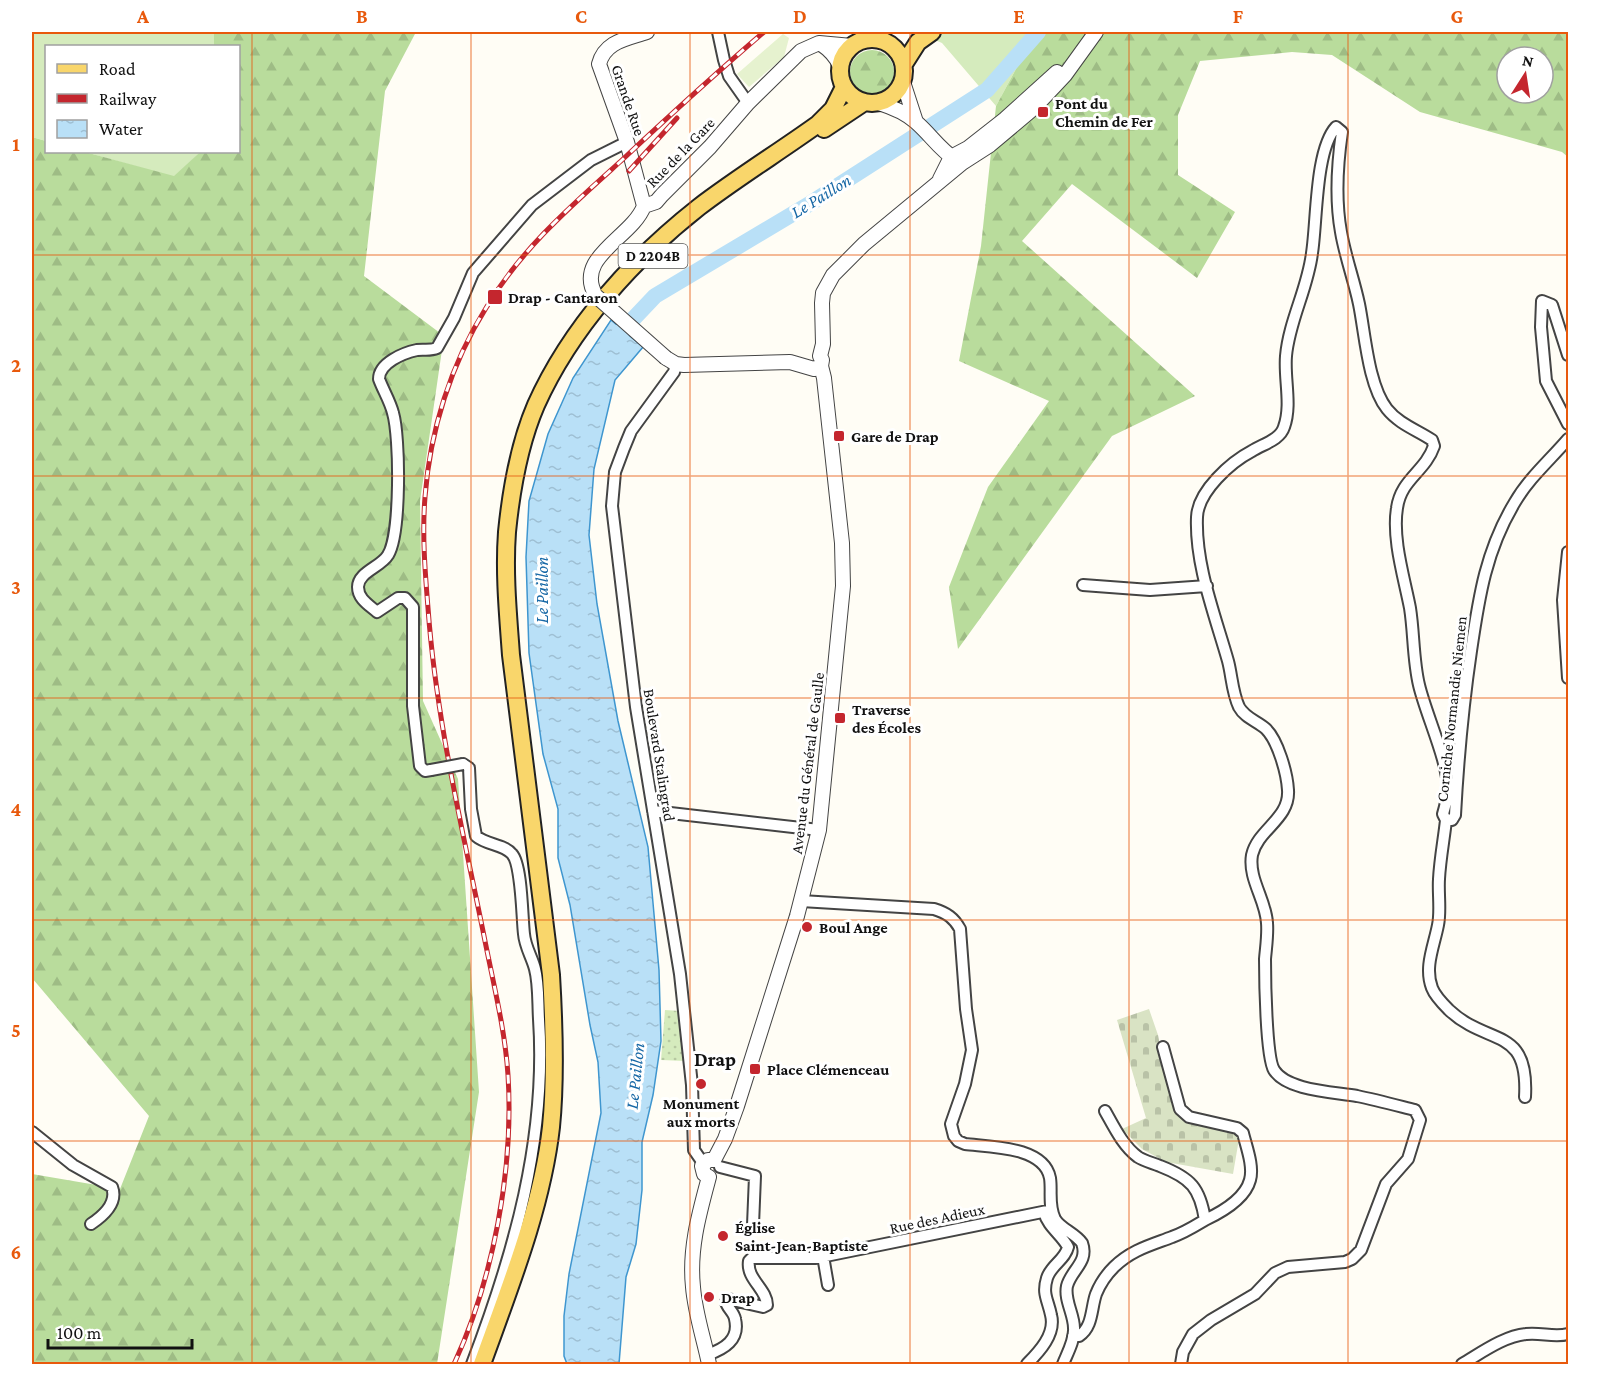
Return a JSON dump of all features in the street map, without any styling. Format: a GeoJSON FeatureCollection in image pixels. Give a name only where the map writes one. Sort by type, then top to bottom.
{"type":"FeatureCollection","features":[{"type":"Feature","properties":{"kind":"main road"},"geometry":{"type":"LineString","coordinates":[[892,46],[920,32]]}},
{"type":"Feature","properties":{"kind":"main road"},"geometry":{"type":"LineString","coordinates":[[904,64],[918,42],[932,32]]}},
{"type":"Feature","properties":{"kind":"main road"},"geometry":{"type":"LineString","coordinates":[[872,39],[892,46],[904,64],[904,87],[877,104],[855,99],[843,87],[840,66],[842,58],[852,46],[861,41],[872,39]]}},
{"type":"Feature","properties":{"kind":"main road","name":"D 2204B"},"geometry":{"type":"LineString","coordinates":[[533,426],[545,387],[592,313],[617,283],[641,258],[699,207],[818,124],[833,109],[843,87]]}},
{"type":"Feature","properties":{"kind":"main road","name":"D 2204B"},"geometry":{"type":"LineString","coordinates":[[533,426],[579,342],[609,303],[645,263],[705,212],[877,104]]}},
{"type":"Feature","properties":{"kind":"main road"},"geometry":{"type":"LineString","coordinates":[[482,1365],[520,1258],[551,1127],[554,1026],[551,975],[511,655],[506,565],[512,498],[533,426]]}},
{"type":"Feature","properties":{"kind":"main road"},"geometry":{"type":"LineString","coordinates":[[489,1365],[527,1260],[541,1209],[556,1140],[560,1081],[557,975],[514,611],[514,532],[533,426]]}},
{"type":"Feature","properties":{"kind":"street","name":"Grande Rue"},"geometry":{"type":"LineString","coordinates":[[644,206],[644,197],[627,142],[599,64],[602,53],[609,46],[647,32]]}},
{"type":"Feature","properties":{"kind":"street"},"geometry":{"type":"LineString","coordinates":[[718,32],[723,60],[729,76],[748,103]]}},
{"type":"Feature","properties":{"kind":"street"},"geometry":{"type":"LineString","coordinates":[[956,160],[990,145],[1042,100],[1065,75],[1096,32]]}},
{"type":"Feature","properties":{"kind":"street"},"geometry":{"type":"LineString","coordinates":[[819,43],[852,46]]}},
{"type":"Feature","properties":{"kind":"street"},"geometry":{"type":"LineString","coordinates":[[819,43],[830,49],[840,66]]}},
{"type":"Feature","properties":{"kind":"street","name":"Rue de la Gare"},"geometry":{"type":"LineString","coordinates":[[671,361],[596,296],[590,283],[593,265],[638,217],[644,206],[656,202],[710,147],[748,103],[801,51],[819,43]]}},
{"type":"Feature","properties":{"kind":"street"},"geometry":{"type":"LineString","coordinates":[[671,361],[814,361],[821,332],[824,293],[833,275],[864,244],[937,185],[968,148],[987,134],[1085,47]]}},
{"type":"Feature","properties":{"kind":"street"},"geometry":{"type":"LineString","coordinates":[[904,87],[916,122],[937,146],[956,160]]}},
{"type":"Feature","properties":{"kind":"street"},"geometry":{"type":"LineString","coordinates":[[877,104],[916,122]]}},
{"type":"Feature","properties":{"kind":"street","name":"Corniche Normandie Niemen"},"geometry":{"type":"LineString","coordinates":[[1181,1365],[1183,1352],[1192,1334],[1210,1320],[1256,1294],[1275,1273],[1288,1267],[1344,1262],[1352,1259],[1361,1250],[1386,1184],[1408,1159],[1420,1120],[1415,1110],[1304,1087],[1284,1080],[1274,1070],[1268,1039],[1265,958],[1267,922],[1251,864],[1257,841],[1282,814],[1289,793],[1283,762],[1270,734],[1241,710],[1234,695],[1231,673],[1200,555],[1196,514],[1204,494],[1229,466],[1251,451],[1276,439],[1284,429],[1287,408],[1286,357],[1312,254],[1316,196],[1326,147],[1330,134],[1336,127],[1342,132],[1336,171],[1341,232],[1359,303],[1366,351],[1378,395],[1387,409],[1408,428],[1432,440],[1434,446],[1423,466],[1403,488],[1396,522],[1419,685],[1446,774],[1448,792],[1443,814],[1446,820],[1452,820],[1455,815],[1466,683],[1483,575],[1498,533],[1514,502],[1540,469],[1569,440]]}},
{"type":"Feature","properties":{"kind":"street"},"geometry":{"type":"LineString","coordinates":[[937,146],[962,145],[987,134]]}},
{"type":"Feature","properties":{"kind":"street"},"geometry":{"type":"LineString","coordinates":[[472,1365],[504,1273],[531,1166],[538,1095],[539,1021],[535,968],[524,936],[515,858],[509,851],[476,836],[471,809],[469,768],[463,764],[425,771],[420,766],[413,706],[413,607],[405,598],[398,598],[376,612],[359,596],[357,585],[361,578],[388,555],[394,529],[399,477],[393,412],[379,379],[380,369],[408,353],[437,348],[454,318],[473,273],[532,205],[591,160],[627,142]]}},
{"type":"Feature","properties":{"kind":"street"},"geometry":{"type":"LineString","coordinates":[[1569,355],[1552,305],[1542,301],[1546,381],[1569,424]]}},
{"type":"Feature","properties":{"kind":"street","name":"Boulevard Stalingrad"},"geometry":{"type":"LineString","coordinates":[[671,361],[674,372],[631,431],[624,448],[615,472],[612,506],[636,706],[680,974],[692,1085],[693,1150],[713,1163]]}},
{"type":"Feature","properties":{"kind":"street","name":"Avenue du Général de Gaulle"},"geometry":{"type":"LineString","coordinates":[[713,1163],[737,1106],[801,901],[819,830],[843,586],[842,543],[824,378],[814,361]]}},
{"type":"Feature","properties":{"kind":"street"},"geometry":{"type":"LineString","coordinates":[[1569,552],[1563,600],[1569,678]]}},
{"type":"Feature","properties":{"kind":"street"},"geometry":{"type":"LineString","coordinates":[[1083,585],[1150,590],[1207,586]]}},
{"type":"Feature","properties":{"kind":"street"},"geometry":{"type":"LineString","coordinates":[[653,811],[819,830]]}},
{"type":"Feature","properties":{"kind":"street"},"geometry":{"type":"LineString","coordinates":[[1446,820],[1439,878],[1438,924],[1432,944],[1429,972],[1432,989],[1456,1017],[1481,1032],[1509,1042],[1522,1058],[1525,1068],[1525,1097]]}},
{"type":"Feature","properties":{"kind":"street"},"geometry":{"type":"LineString","coordinates":[[801,901],[934,909],[956,921],[960,929],[966,1009],[972,1050],[965,1084],[952,1117],[951,1130],[958,1141],[965,1144],[1015,1150],[1037,1159],[1047,1169],[1050,1177],[1047,1222],[1065,1240],[1068,1247],[1067,1253],[1048,1275],[1044,1292],[1053,1318],[1048,1340],[1027,1365]]}},
{"type":"Feature","properties":{"kind":"street"},"geometry":{"type":"LineString","coordinates":[[1073,1336],[1079,1336],[1086,1330],[1093,1311],[1095,1296],[1103,1280],[1114,1267],[1138,1249],[1174,1237],[1238,1199],[1250,1180],[1250,1165],[1243,1133],[1237,1128],[1190,1117],[1180,1109],[1163,1047]]}},
{"type":"Feature","properties":{"kind":"street"},"geometry":{"type":"LineString","coordinates":[[1105,1111],[1123,1140],[1139,1158],[1184,1178],[1199,1193],[1205,1220]]}},
{"type":"Feature","properties":{"kind":"street"},"geometry":{"type":"LineString","coordinates":[[32,1132],[73,1166],[112,1188],[114,1198],[105,1213],[92,1224]]}},
{"type":"Feature","properties":{"kind":"street"},"geometry":{"type":"LineString","coordinates":[[708,1360],[694,1298],[692,1259],[696,1227],[709,1177],[702,1172],[713,1163],[755,1176],[753,1225]]}},
{"type":"Feature","properties":{"kind":"street"},"geometry":{"type":"LineString","coordinates":[[1048,1211],[1057,1222],[1079,1238],[1084,1248],[1082,1261],[1066,1290],[1074,1330],[1063,1365]]}},
{"type":"Feature","properties":{"kind":"street","name":"Rue des Adieux"},"geometry":{"type":"LineString","coordinates":[[708,1360],[730,1344],[735,1329],[735,1320],[726,1306],[728,1299],[764,1307],[767,1305],[767,1299],[751,1276],[748,1260],[752,1258],[785,1259],[826,1255],[1048,1211]]}},
{"type":"Feature","properties":{"kind":"street"},"geometry":{"type":"LineString","coordinates":[[826,1255],[828,1285]]}},
{"type":"Feature","properties":{"kind":"street"},"geometry":{"type":"LineString","coordinates":[[1462,1365],[1505,1340],[1517,1336],[1528,1334],[1552,1337],[1569,1334]]}},
{"type":"Feature","properties":{"kind":"green space"},"geometry":{"type":"Polygon","coordinates":[[[32,32],[214,32],[214,45],[45,45],[45,141],[32,137],[32,32]]]}},
{"type":"Feature","properties":{"kind":"green space"},"geometry":{"type":"Polygon","coordinates":[[[214,32],[416,32],[385,91],[364,276],[444,336],[420,501],[423,701],[458,779],[479,1092],[437,1364],[32,1364],[32,1174],[120,1189],[149,1116],[32,978],[32,137],[45,141],[45,153],[89,153],[174,176],[199,153],[240,153],[240,45],[214,45],[214,32]]]}},
{"type":"Feature","properties":{"kind":"green space"},"geometry":{"type":"Polygon","coordinates":[[[916,32],[1036,32],[996,106],[942,43],[916,32]]]}},
{"type":"Feature","properties":{"kind":"green space"},"geometry":{"type":"Polygon","coordinates":[[[1036,32],[1568,32],[1568,157],[1562,152],[1420,112],[1332,55],[1292,52],[1200,61],[1178,115],[1178,175],[1235,212],[1197,278],[1072,184],[1022,241],[1195,396],[1112,436],[958,649],[949,587],[988,487],[1049,401],[959,361],[981,246],[996,106],[1036,32]]]}},
{"type":"Feature","properties":{"kind":"green space"},"geometry":{"type":"Polygon","coordinates":[[[783,34],[789,38],[784,57],[749,87],[737,74],[783,34]]]}},
{"type":"Feature","properties":{"kind":"green space"},"geometry":{"type":"Polygon","coordinates":[[[872,50],[888,56],[894,72],[888,88],[872,94],[856,88],[850,72],[856,56],[872,50]]]}},
{"type":"Feature","properties":{"kind":"green space"},"geometry":{"type":"Polygon","coordinates":[[[89,153],[199,153],[174,177],[89,153]]]}},
{"type":"Feature","properties":{"kind":"green space"},"geometry":{"type":"Polygon","coordinates":[[[1149,1009],[1158,1035],[1170,1096],[1180,1118],[1240,1133],[1233,1174],[1166,1162],[1142,1149],[1122,1129],[1146,1118],[1117,1020],[1149,1009]]]}},
{"type":"Feature","properties":{"kind":"green space"},"geometry":{"type":"Polygon","coordinates":[[[665,1010],[680,1011],[685,1061],[661,1060],[665,1010]]]}},
{"type":"Feature","properties":{"kind":"water"},"geometry":{"type":"Polygon","coordinates":[[[611,320],[643,347],[615,380],[594,469],[589,535],[597,604],[618,721],[648,847],[659,970],[661,1041],[653,1095],[642,1142],[642,1190],[636,1244],[626,1277],[619,1364],[567,1364],[564,1356],[564,1316],[569,1274],[601,1113],[598,1062],[570,905],[558,858],[558,809],[543,754],[529,653],[526,557],[529,501],[548,434],[573,378],[611,320]]]}},
{"type":"Feature","properties":{"kind":"waterway","name":"Le Paillon"},"geometry":{"type":"LineString","coordinates":[[619,334],[655,296],[811,203],[987,90],[1038,32]]}},
{"type":"Feature","properties":{"kind":"railway"},"geometry":{"type":"LineString","coordinates":[[454,1364],[480,1297],[490,1260],[504,1186],[509,1111],[508,1075],[501,1023],[443,732],[432,649],[424,525],[428,472],[437,423],[462,352],[486,308],[515,266],[566,212],[764,32]]}},
{"type":"Feature","properties":{"kind":"railway"},"geometry":{"type":"LineString","coordinates":[[629,171],[677,118]]}},
{"type":"Feature","properties":{"kind":"place","name":"Pont du Chemin de Fer"},"geometry":{"type":"Point","coordinates":[1043,112]}},
{"type":"Feature","properties":{"kind":"place","name":"Drap - Cantaron"},"geometry":{"type":"Point","coordinates":[495,297]}},
{"type":"Feature","properties":{"kind":"place","name":"Gare de Drap"},"geometry":{"type":"Point","coordinates":[839,436]}},
{"type":"Feature","properties":{"kind":"place","name":"Traverse des Écoles"},"geometry":{"type":"Point","coordinates":[840,718]}},
{"type":"Feature","properties":{"kind":"place","name":"Boul Ange"},"geometry":{"type":"Point","coordinates":[807,927]}},
{"type":"Feature","properties":{"kind":"place","name":"Place Clémenceau"},"geometry":{"type":"Point","coordinates":[755,1069]}},
{"type":"Feature","properties":{"kind":"place","name":"Monument aux morts"},"geometry":{"type":"Point","coordinates":[701,1084]}},
{"type":"Feature","properties":{"kind":"place","name":"Église Saint-Jean-Baptiste"},"geometry":{"type":"Point","coordinates":[723,1236]}},
{"type":"Feature","properties":{"kind":"place","name":"Drap"},"geometry":{"type":"Point","coordinates":[709,1297]}},
{"type":"Feature","properties":{"kind":"district","name":"Drap"},"geometry":{"type":"Point","coordinates":[715,1059]}}]}
